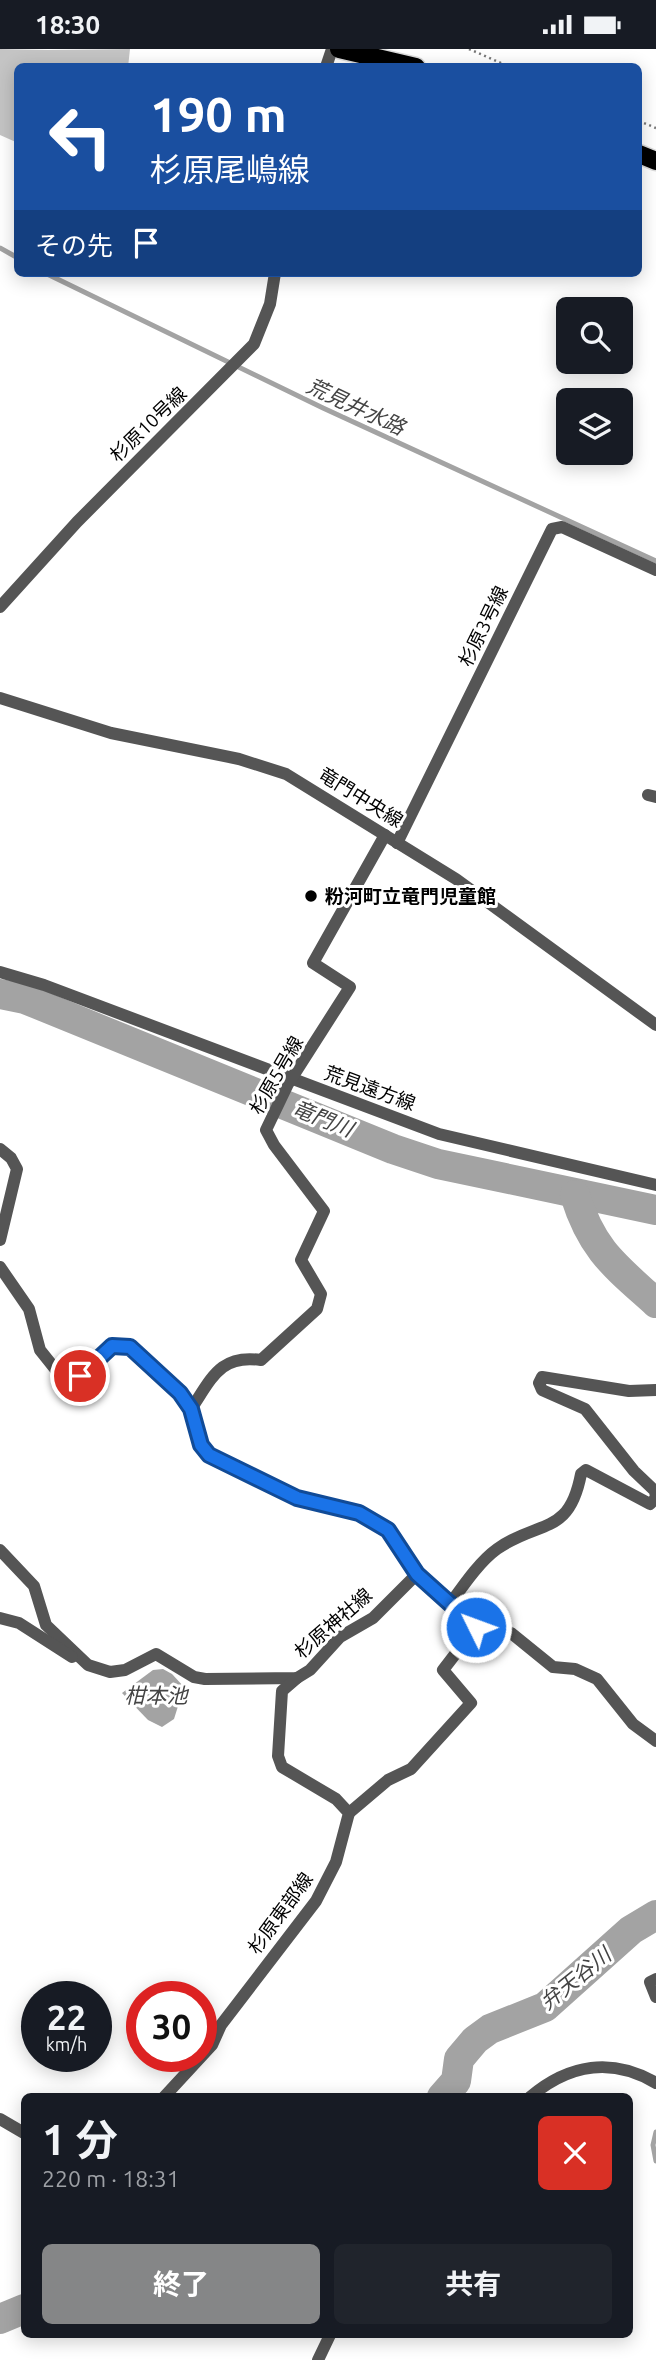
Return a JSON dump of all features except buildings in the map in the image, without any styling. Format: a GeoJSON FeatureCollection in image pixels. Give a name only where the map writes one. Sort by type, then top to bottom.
{"type":"FeatureCollection","features":[{"type":"Feature","properties":{"kind":"main road"},"geometry":{"type":"LineString","coordinates":[[339,49],[364,52],[402,63]]}},
{"type":"Feature","properties":{"kind":"street","name":"杉原10号線"},"geometry":{"type":"LineString","coordinates":[[0,607],[17,585],[165,433],[240,361],[254,344],[270,304],[274,277]]}},
{"type":"Feature","properties":{"kind":"street","name":"杉原3号線"},"geometry":{"type":"LineString","coordinates":[[397,843],[552,529],[562,527],[656,570]]}},
{"type":"Feature","properties":{"kind":"street","name":"竜門中央線"},"geometry":{"type":"LineString","coordinates":[[0,698],[111,733],[263,765],[286,774],[488,901],[656,1025]]}},
{"type":"Feature","properties":{"kind":"street","name":"杉原5号線"},"geometry":{"type":"LineString","coordinates":[[191,1409],[224,1364],[246,1358],[261,1360],[317,1309],[321,1294],[301,1260],[324,1211],[266,1130],[289,1082],[350,987],[313,963],[385,835]]}},
{"type":"Feature","properties":{"kind":"street","name":"荒見遠方線"},"geometry":{"type":"LineString","coordinates":[[0,972],[44,985],[289,1082],[439,1134],[656,1185]]}},
{"type":"Feature","properties":{"kind":"street"},"geometry":{"type":"LineString","coordinates":[[0,1149],[11,1158],[17,1169],[0,1240]]}},
{"type":"Feature","properties":{"kind":"street"},"geometry":{"type":"LineString","coordinates":[[0,1267],[29,1309],[35,1340],[56,1370],[75,1378],[112,1346],[130,1347],[180,1393],[191,1409],[201,1445],[209,1455],[297,1498],[359,1513],[388,1530],[417,1574],[476,1627],[489,1632],[511,1633],[553,1667],[575,1669],[597,1678],[634,1724],[656,1741]]}},
{"type":"Feature","properties":{"kind":"street"},"geometry":{"type":"LineString","coordinates":[[450,1604],[497,1549],[566,1514],[579,1490],[581,1474],[586,1470],[650,1504],[656,1499],[655,1491],[634,1471],[585,1409],[542,1390],[539,1383],[542,1377],[629,1391],[656,1390]]}},
{"type":"Feature","properties":{"kind":"street"},"geometry":{"type":"LineString","coordinates":[[0,1551],[34,1585],[46,1625],[88,1665]]}},
{"type":"Feature","properties":{"kind":"street","name":"杉原神社線"},"geometry":{"type":"LineString","coordinates":[[88,1665],[110,1672],[125,1670],[156,1654],[194,1677],[205,1679],[297,1678],[310,1670],[340,1637],[373,1618],[417,1574]]}},
{"type":"Feature","properties":{"kind":"street"},"geometry":{"type":"LineString","coordinates":[[0,1618],[19,1623],[55,1649],[88,1665]]}},
{"type":"Feature","properties":{"kind":"street"},"geometry":{"type":"LineString","coordinates":[[297,1678],[282,1691],[278,1756],[282,1767],[336,1799],[349,1814],[387,1780],[411,1769],[471,1703],[443,1670],[476,1627]]}},
{"type":"Feature","properties":{"kind":"street","name":"杉原東部線"},"geometry":{"type":"LineString","coordinates":[[168,2093],[212,2045],[221,2025],[316,1901],[336,1862],[349,1814]]}},
{"type":"Feature","properties":{"kind":"street"},"geometry":{"type":"LineString","coordinates":[[656,1979],[649,1982],[656,1997]]}},
{"type":"Feature","properties":{"kind":"street"},"geometry":{"type":"LineString","coordinates":[[536,2093],[562,2076],[589,2068],[614,2066],[638,2073],[656,2083]]}},
{"type":"Feature","properties":{"kind":"street"},"geometry":{"type":"LineString","coordinates":[[0,2119],[21,2131]]}},
{"type":"Feature","properties":{"kind":"street"},"geometry":{"type":"LineString","coordinates":[[318,2360],[329,2338]]}},
{"type":"Feature","properties":{"kind":"path"},"geometry":{"type":"LineString","coordinates":[[469,49],[501,63]]}},
{"type":"Feature","properties":{"kind":"water","name":"柑本池"},"geometry":{"type":"Polygon","coordinates":[[[163,1669],[184,1687],[174,1719],[162,1727],[148,1720],[122,1693],[153,1670],[163,1669]]]}},
{"type":"Feature","properties":{"kind":"waterway","name":"荒見井水路"},"geometry":{"type":"LineString","coordinates":[[0,248],[14,256]]}},
{"type":"Feature","properties":{"kind":"waterway","name":"荒見井水路"},"geometry":{"type":"LineString","coordinates":[[53,277],[323,408],[656,561]]}},
{"type":"Feature","properties":{"kind":"waterway","name":"竜門川"},"geometry":{"type":"LineString","coordinates":[[0,994],[25,999],[393,1149],[438,1164],[656,1210]]}},
{"type":"Feature","properties":{"kind":"waterway","name":"弁天谷川"},"geometry":{"type":"LineString","coordinates":[[575,1195],[597,1244],[606,1256],[656,1303]]}},
{"type":"Feature","properties":{"kind":"waterway","name":"弁天谷川"},"geometry":{"type":"LineString","coordinates":[[446,2093],[456,2081],[459,2059],[475,2040],[490,2029],[545,2007],[631,1930],[656,1915]]}},
{"type":"Feature","properties":{"kind":"waterway"},"geometry":{"type":"LineString","coordinates":[[656,2132],[653,2145],[656,2161]]}},
{"type":"Feature","properties":{"kind":"waterway","name":"弁天谷川"},"geometry":{"type":"LineString","coordinates":[[0,2319],[21,2310]]}},
{"type":"Feature","properties":{"kind":"place","name":"粉河町立竜門児童館"},"geometry":{"type":"Point","coordinates":[311,896]}},
{"type":"Feature","properties":{"kind":"route"},"geometry":{"type":"LineString","coordinates":[[80,1376],[112,1346],[130,1347],[180,1393],[191,1409],[201,1445],[209,1455],[297,1498],[359,1513],[388,1530],[417,1574],[476,1627]]}}]}
